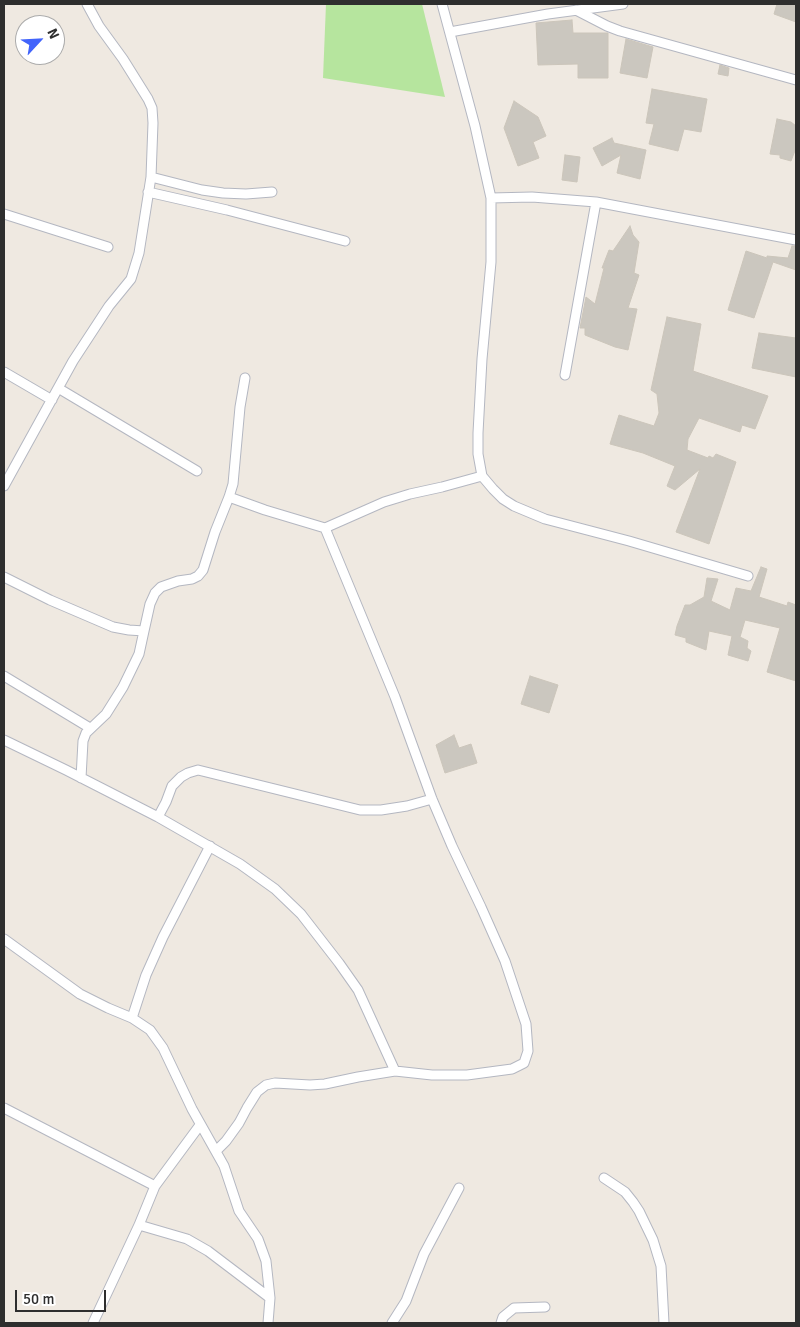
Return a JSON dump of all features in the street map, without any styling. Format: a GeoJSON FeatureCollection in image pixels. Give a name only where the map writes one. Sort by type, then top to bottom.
{"type":"FeatureCollection","features":[{"type":"Feature","properties":{"kind":"street"},"geometry":{"type":"LineString","coordinates":[[4,486],[73,361],[104,314],[131,279],[139,253],[151,178],[152,108],[87,4]]}},
{"type":"Feature","properties":{"kind":"street"},"geometry":{"type":"LineString","coordinates":[[442,4],[475,126],[491,198],[490,262],[478,433],[478,454],[482,476],[503,499],[514,506],[545,519],[629,541],[748,576]]}},
{"type":"Feature","properties":{"kind":"street"},"geometry":{"type":"LineString","coordinates":[[450,32],[548,14],[623,4]]}},
{"type":"Feature","properties":{"kind":"street"},"geometry":{"type":"LineString","coordinates":[[576,10],[620,31],[796,80]]}},
{"type":"Feature","properties":{"kind":"street"},"geometry":{"type":"LineString","coordinates":[[151,178],[223,193],[272,192]]}},
{"type":"Feature","properties":{"kind":"street"},"geometry":{"type":"LineString","coordinates":[[148,192],[227,210],[345,241]]}},
{"type":"Feature","properties":{"kind":"street"},"geometry":{"type":"LineString","coordinates":[[491,198],[532,197],[596,202],[796,240]]}},
{"type":"Feature","properties":{"kind":"street"},"geometry":{"type":"LineString","coordinates":[[564,375],[596,202]]}},
{"type":"Feature","properties":{"kind":"street"},"geometry":{"type":"LineString","coordinates":[[4,214],[108,247]]}},
{"type":"Feature","properties":{"kind":"street"},"geometry":{"type":"LineString","coordinates":[[4,372],[52,400]]}},
{"type":"Feature","properties":{"kind":"street"},"geometry":{"type":"LineString","coordinates":[[81,778],[83,741],[86,733],[106,714],[123,687],[138,654],[150,604],[155,593],[161,587],[178,581],[192,579],[203,570],[234,478],[240,407],[245,378]]}},
{"type":"Feature","properties":{"kind":"street"},"geometry":{"type":"LineString","coordinates":[[58,388],[197,471]]}},
{"type":"Feature","properties":{"kind":"street"},"geometry":{"type":"LineString","coordinates":[[229,497],[325,528],[384,502],[482,476]]}},
{"type":"Feature","properties":{"kind":"street"},"geometry":{"type":"LineString","coordinates":[[216,1151],[239,1123],[257,1092],[266,1085],[275,1083],[325,1084],[395,1071],[467,1075],[512,1069],[524,1063],[528,1051],[526,1024],[505,961],[432,799],[395,697],[325,528]]}},
{"type":"Feature","properties":{"kind":"street"},"geometry":{"type":"LineString","coordinates":[[4,577],[50,600],[114,627],[144,631]]}},
{"type":"Feature","properties":{"kind":"street"},"geometry":{"type":"LineString","coordinates":[[4,676],[90,728]]}},
{"type":"Feature","properties":{"kind":"street"},"geometry":{"type":"LineString","coordinates":[[4,740],[158,817],[240,864],[275,889],[301,914],[358,990],[395,1071]]}},
{"type":"Feature","properties":{"kind":"street"},"geometry":{"type":"LineString","coordinates":[[158,817],[172,786],[188,773],[198,770],[360,810],[390,809],[432,799]]}},
{"type":"Feature","properties":{"kind":"street"},"geometry":{"type":"LineString","coordinates":[[132,1018],[146,974],[210,846]]}},
{"type":"Feature","properties":{"kind":"street"},"geometry":{"type":"LineString","coordinates":[[4,939],[80,994],[132,1018],[150,1030],[163,1048],[200,1125],[224,1166],[239,1211],[258,1238],[266,1261],[270,1298],[269,1323]]}},
{"type":"Feature","properties":{"kind":"street"},"geometry":{"type":"LineString","coordinates":[[4,1108],[155,1186]]}},
{"type":"Feature","properties":{"kind":"street"},"geometry":{"type":"LineString","coordinates":[[92,1323],[139,1225],[155,1186],[200,1125]]}},
{"type":"Feature","properties":{"kind":"street"},"geometry":{"type":"LineString","coordinates":[[604,1178],[624,1192],[633,1202],[653,1240],[661,1266],[664,1323]]}},
{"type":"Feature","properties":{"kind":"street"},"geometry":{"type":"LineString","coordinates":[[392,1323],[406,1301],[424,1254],[459,1188]]}},
{"type":"Feature","properties":{"kind":"street"},"geometry":{"type":"LineString","coordinates":[[139,1225],[188,1239],[208,1251],[270,1298]]}},
{"type":"Feature","properties":{"kind":"street"},"geometry":{"type":"LineString","coordinates":[[501,1323],[503,1317],[514,1308],[545,1307]]}},
{"type":"Feature","properties":{"kind":"green space"},"geometry":{"type":"Polygon","coordinates":[[[326,4],[422,4],[445,97],[323,78],[326,4]]]}},
{"type":"Feature","properties":{"kind":"building"},"geometry":{"type":"Polygon","coordinates":[[[777,4],[796,4],[796,22],[774,14],[777,4]]]}},
{"type":"Feature","properties":{"kind":"building"},"geometry":{"type":"Polygon","coordinates":[[[572,20],[573,33],[608,33],[608,78],[578,78],[578,64],[538,65],[536,23],[572,20]]]}},
{"type":"Feature","properties":{"kind":"building"},"geometry":{"type":"Polygon","coordinates":[[[626,39],[653,47],[647,78],[620,73],[626,39]]]}},
{"type":"Feature","properties":{"kind":"building"},"geometry":{"type":"Polygon","coordinates":[[[720,65],[729,68],[728,76],[718,74],[720,65]]]}},
{"type":"Feature","properties":{"kind":"building"},"geometry":{"type":"Polygon","coordinates":[[[652,89],[707,99],[701,132],[684,129],[678,151],[649,144],[654,124],[646,123],[652,89]]]}},
{"type":"Feature","properties":{"kind":"building"},"geometry":{"type":"Polygon","coordinates":[[[514,101],[538,117],[546,136],[533,142],[539,158],[518,166],[504,128],[514,101]]]}},
{"type":"Feature","properties":{"kind":"building"},"geometry":{"type":"Polygon","coordinates":[[[777,119],[791,122],[796,126],[796,148],[791,161],[780,158],[780,155],[770,154],[777,119]]]}},
{"type":"Feature","properties":{"kind":"building"},"geometry":{"type":"Polygon","coordinates":[[[612,138],[614,143],[646,150],[640,179],[617,173],[621,155],[602,166],[593,148],[612,138]]]}},
{"type":"Feature","properties":{"kind":"building"},"geometry":{"type":"Polygon","coordinates":[[[565,155],[580,157],[577,182],[562,180],[565,155]]]}},
{"type":"Feature","properties":{"kind":"building"},"geometry":{"type":"Polygon","coordinates":[[[630,226],[633,235],[639,242],[634,273],[639,275],[628,308],[637,309],[628,350],[585,335],[585,328],[580,328],[586,297],[595,304],[604,268],[602,268],[609,250],[613,251],[630,226]]]}},
{"type":"Feature","properties":{"kind":"building"},"geometry":{"type":"Polygon","coordinates":[[[792,246],[796,246],[796,270],[773,262],[754,318],[728,310],[746,251],[767,258],[767,256],[788,258],[792,246]]]}},
{"type":"Feature","properties":{"kind":"building"},"geometry":{"type":"Polygon","coordinates":[[[667,317],[701,324],[693,371],[768,396],[755,429],[742,425],[740,432],[699,418],[688,439],[687,450],[708,458],[709,456],[713,458],[716,454],[736,462],[709,544],[676,532],[700,469],[675,490],[667,486],[675,466],[643,453],[610,444],[619,415],[654,426],[659,413],[657,394],[651,390],[667,317]]]}},
{"type":"Feature","properties":{"kind":"building"},"geometry":{"type":"Polygon","coordinates":[[[759,333],[796,338],[796,377],[752,368],[759,333]]]}},
{"type":"Feature","properties":{"kind":"building"},"geometry":{"type":"Polygon","coordinates":[[[761,567],[767,569],[759,597],[787,606],[788,602],[796,605],[796,681],[767,672],[780,628],[745,620],[740,637],[748,641],[747,648],[751,651],[748,661],[728,655],[732,636],[709,631],[706,650],[686,642],[686,638],[675,635],[685,605],[690,605],[704,597],[707,578],[718,579],[711,601],[730,610],[736,588],[751,591],[761,567]]]}},
{"type":"Feature","properties":{"kind":"building"},"geometry":{"type":"Polygon","coordinates":[[[530,676],[558,685],[549,713],[521,704],[530,676]]]}},
{"type":"Feature","properties":{"kind":"building"},"geometry":{"type":"Polygon","coordinates":[[[454,735],[459,748],[471,744],[477,763],[445,773],[436,745],[454,735]]]}}]}
